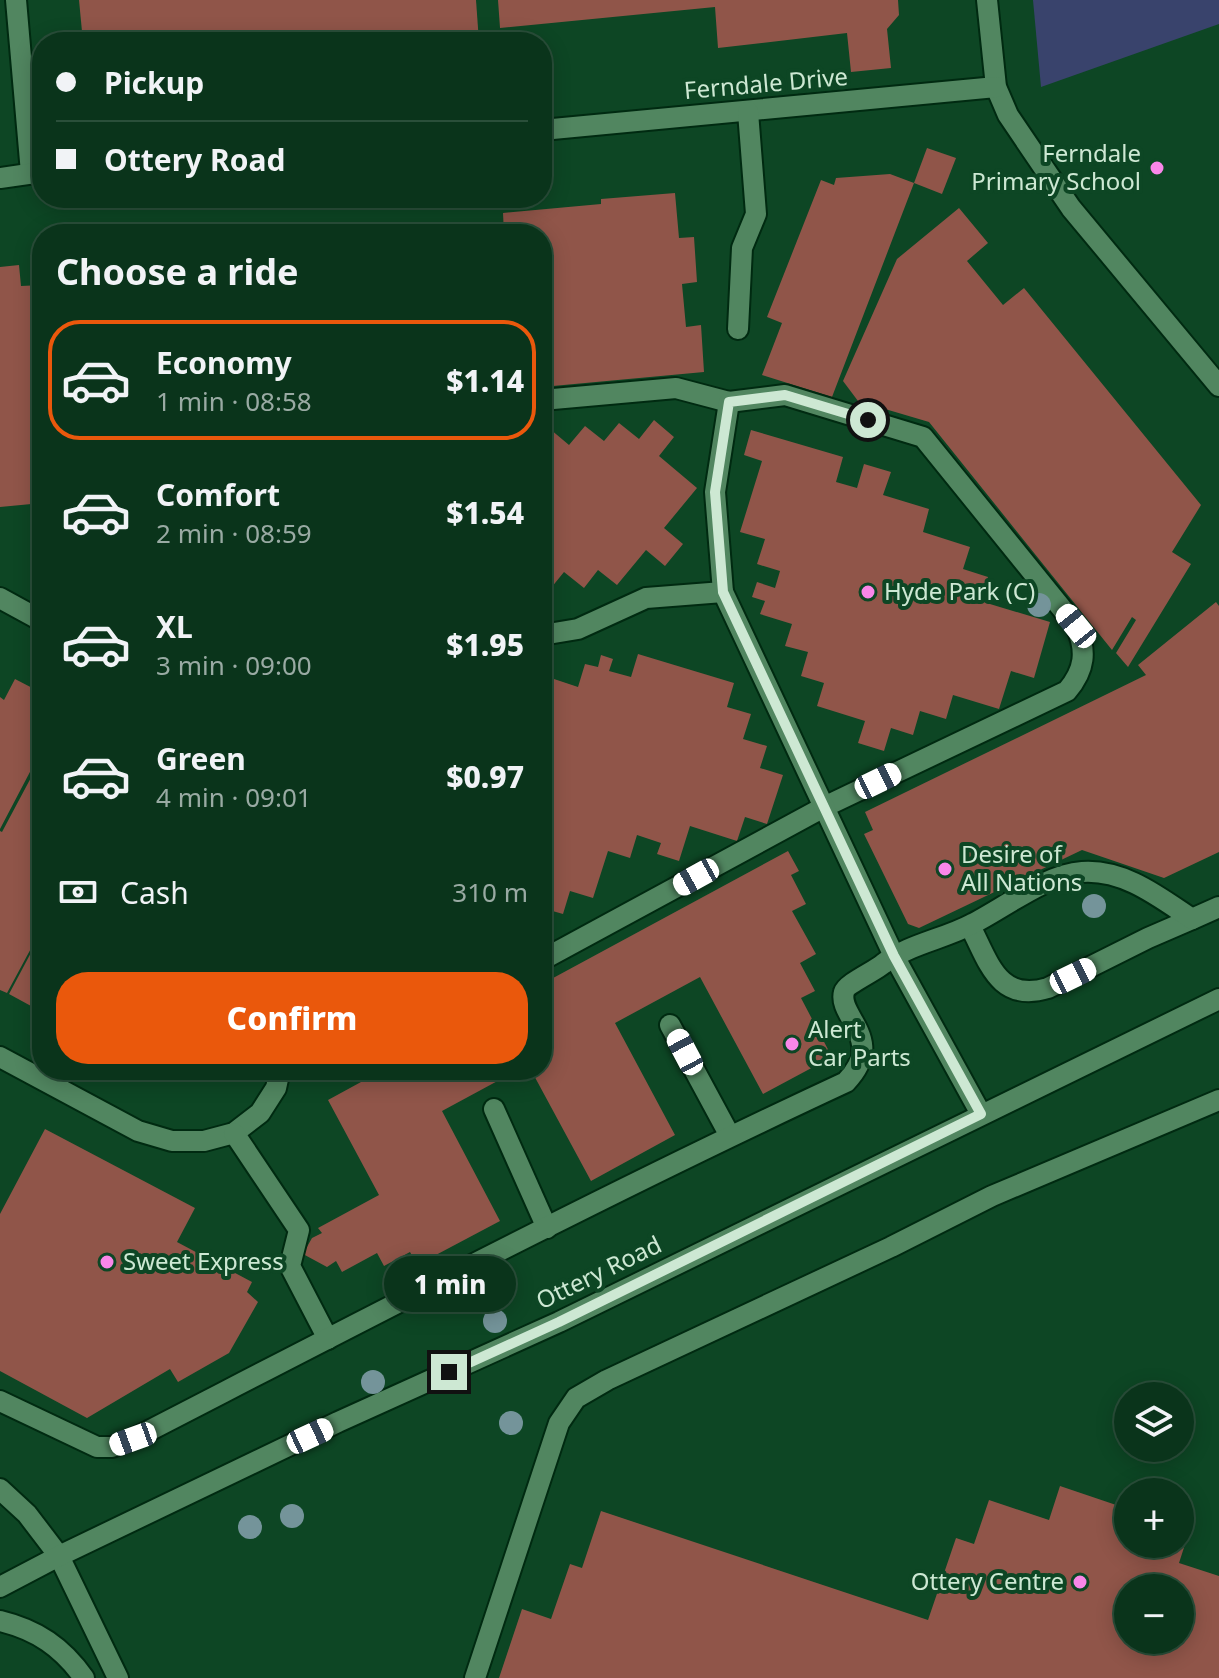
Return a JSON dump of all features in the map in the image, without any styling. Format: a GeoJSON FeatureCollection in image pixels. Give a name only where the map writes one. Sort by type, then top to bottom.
{"type":"FeatureCollection","features":[{"type":"Feature","properties":{"kind":"street"},"geometry":{"type":"LineString","coordinates":[[16,0],[32,138]]}},
{"type":"Feature","properties":{"kind":"street"},"geometry":{"type":"LineString","coordinates":[[987,0],[996,87],[1015,126],[1071,208],[1217,381]]}},
{"type":"Feature","properties":{"kind":"street","name":"Ferndale Drive"},"geometry":{"type":"LineString","coordinates":[[552,129],[996,87]]}},
{"type":"Feature","properties":{"kind":"street"},"geometry":{"type":"LineString","coordinates":[[738,329],[742,248],[756,214],[748,112]]}},
{"type":"Feature","properties":{"kind":"street"},"geometry":{"type":"LineString","coordinates":[[0,178],[32,174]]}},
{"type":"Feature","properties":{"kind":"street"},"geometry":{"type":"LineString","coordinates":[[552,399],[676,388],[729,402],[785,395],[923,437],[1076,626],[1084,655],[1081,670],[1067,691],[824,807],[552,955]]}},
{"type":"Feature","properties":{"kind":"street"},"geometry":{"type":"LineString","coordinates":[[729,402],[715,492],[723,592],[894,956],[981,1114]]}},
{"type":"Feature","properties":{"kind":"street"},"geometry":{"type":"LineString","coordinates":[[552,633],[578,629],[646,598],[723,592]]}},
{"type":"Feature","properties":{"kind":"street"},"geometry":{"type":"LineString","coordinates":[[0,598],[32,616]]}},
{"type":"Feature","properties":{"kind":"street"},"geometry":{"type":"LineString","coordinates":[[0,1401],[97,1447],[112,1447],[133,1439],[730,1136],[846,1082],[861,1057],[862,1046],[861,1035],[845,1002],[844,992],[848,986],[894,956],[970,926],[1059,877],[1082,872],[1109,874],[1145,888],[1192,919]]}},
{"type":"Feature","properties":{"kind":"street"},"geometry":{"type":"LineString","coordinates":[[970,926],[995,975],[1006,987],[1033,993],[1219,907]]}},
{"type":"Feature","properties":{"kind":"street","name":"Ottery Road"},"geometry":{"type":"LineString","coordinates":[[0,1587],[338,1422],[559,1322],[1219,999]]}},
{"type":"Feature","properties":{"kind":"street"},"geometry":{"type":"LineString","coordinates":[[670,1025],[730,1136]]}},
{"type":"Feature","properties":{"kind":"street"},"geometry":{"type":"LineString","coordinates":[[0,1057],[32,1074]]}},
{"type":"Feature","properties":{"kind":"street"},"geometry":{"type":"LineString","coordinates":[[43,1080],[138,1131],[172,1141],[204,1141],[234,1133],[260,1113],[278,1080]]}},
{"type":"Feature","properties":{"kind":"street"},"geometry":{"type":"LineString","coordinates":[[475,1678],[559,1423],[576,1398],[607,1380],[891,1247],[992,1196],[1219,1100]]}},
{"type":"Feature","properties":{"kind":"street"},"geometry":{"type":"LineString","coordinates":[[494,1109],[547,1228]]}},
{"type":"Feature","properties":{"kind":"street"},"geometry":{"type":"LineString","coordinates":[[234,1133],[299,1230],[290,1266],[328,1339]]}},
{"type":"Feature","properties":{"kind":"street"},"geometry":{"type":"LineString","coordinates":[[0,1489],[27,1514],[59,1556],[118,1678]]}},
{"type":"Feature","properties":{"kind":"street"},"geometry":{"type":"LineString","coordinates":[[0,1621],[28,1629],[47,1639],[61,1649],[84,1678]]}},
{"type":"Feature","properties":{"kind":"shaded area"},"geometry":{"type":"Polygon","coordinates":[[[1033,0],[1219,0],[1219,24],[1041,87],[1033,0]]]}},
{"type":"Feature","properties":{"kind":"building"},"geometry":{"type":"Polygon","coordinates":[[[79,0],[476,0],[478,32],[82,32],[79,0]]]}},
{"type":"Feature","properties":{"kind":"building"},"geometry":{"type":"Polygon","coordinates":[[[498,0],[898,0],[899,15],[887,29],[891,68],[851,72],[847,33],[718,48],[715,7],[500,28],[498,0]]]}},
{"type":"Feature","properties":{"kind":"building"},"geometry":{"type":"Polygon","coordinates":[[[927,148],[956,158],[942,194],[914,183],[927,148]]]}},
{"type":"Feature","properties":{"kind":"building"},"geometry":{"type":"Polygon","coordinates":[[[890,174],[914,183],[832,397],[762,375],[782,323],[767,317],[821,180],[834,185],[836,178],[890,174]]]}},
{"type":"Feature","properties":{"kind":"building"},"geometry":{"type":"Polygon","coordinates":[[[675,193],[679,238],[694,237],[697,282],[682,284],[686,327],[701,325],[704,372],[552,386],[552,224],[504,224],[503,213],[601,204],[601,199],[675,193]]]}},
{"type":"Feature","properties":{"kind":"building"},"geometry":{"type":"Polygon","coordinates":[[[959,208],[988,243],[967,261],[1003,305],[1024,288],[1201,505],[1172,552],[1191,564],[1128,667],[1116,653],[1136,620],[1132,617],[1112,650],[929,422],[858,401],[843,381],[897,259],[959,208]]]}},
{"type":"Feature","properties":{"kind":"building"},"geometry":{"type":"Polygon","coordinates":[[[19,265],[21,286],[32,285],[32,504],[0,507],[0,267],[19,265]]]}},
{"type":"Feature","properties":{"kind":"building"},"geometry":{"type":"Polygon","coordinates":[[[654,420],[674,437],[659,456],[697,488],[664,528],[683,544],[665,566],[646,550],[617,585],[598,570],[584,588],[564,572],[552,587],[552,431],[569,445],[585,426],[604,441],[619,423],[639,439],[654,420]]]}},
{"type":"Feature","properties":{"kind":"building","name":"Hyde Park (C)"},"geometry":{"type":"Polygon","coordinates":[[[751,430],[843,457],[836,482],[857,488],[864,464],[891,472],[883,495],[929,509],[923,532],[970,547],[963,569],[988,577],[980,601],[1050,622],[1034,678],[1011,671],[999,709],[953,695],[946,719],[920,711],[913,735],[891,728],[884,751],[858,743],[865,721],[817,706],[824,683],[801,676],[808,652],[785,646],[792,624],[760,614],[765,601],[752,597],[757,582],[775,588],[780,571],[757,564],[765,539],[740,532],[762,461],[744,455],[751,430]]]}},
{"type":"Feature","properties":{"kind":"building"},"geometry":{"type":"Polygon","coordinates":[[[1216,602],[1219,606],[1219,852],[1164,878],[1082,850],[919,928],[908,924],[864,834],[873,830],[865,812],[1146,675],[1138,665],[1216,602]]]}},
{"type":"Feature","properties":{"kind":"building"},"geometry":{"type":"Polygon","coordinates":[[[638,654],[734,683],[727,707],[751,714],[743,739],[767,746],[760,768],[783,775],[767,824],[745,817],[737,841],[690,826],[679,861],[657,854],[661,843],[637,835],[630,858],[608,851],[593,898],[570,891],[563,914],[552,911],[552,678],[578,687],[585,664],[598,667],[601,655],[613,659],[609,671],[631,677],[638,654]]]}},
{"type":"Feature","properties":{"kind":"building"},"geometry":{"type":"Polygon","coordinates":[[[15,679],[32,688],[32,768],[0,829],[0,697],[4,700],[15,679]]]}},
{"type":"Feature","properties":{"kind":"building"},"geometry":{"type":"Polygon","coordinates":[[[32,776],[32,947],[7,993],[0,990],[2,832],[32,776]]]}},
{"type":"Feature","properties":{"kind":"building"},"geometry":{"type":"Polygon","coordinates":[[[788,851],[799,871],[791,875],[806,904],[792,911],[816,954],[800,963],[815,991],[801,998],[832,1057],[763,1094],[700,977],[615,1023],[675,1135],[591,1181],[536,1080],[552,1080],[552,979],[788,851]]]}},
{"type":"Feature","properties":{"kind":"building"},"geometry":{"type":"Polygon","coordinates":[[[32,951],[32,1007],[9,994],[32,951]]]}},
{"type":"Feature","properties":{"kind":"building"},"geometry":{"type":"Polygon","coordinates":[[[365,1080],[499,1080],[442,1111],[500,1221],[417,1265],[410,1252],[384,1266],[377,1253],[342,1272],[336,1261],[327,1267],[303,1254],[312,1238],[322,1233],[318,1228],[379,1195],[328,1100],[365,1080]]]}},
{"type":"Feature","properties":{"kind":"building","name":"Sweet Express"},"geometry":{"type":"Polygon","coordinates":[[[45,1129],[195,1208],[177,1242],[252,1282],[247,1292],[258,1302],[229,1353],[178,1382],[170,1369],[87,1418],[0,1371],[0,1214],[45,1129]]]}},
{"type":"Feature","properties":{"kind":"building","name":"Ottery Centre"},"geometry":{"type":"Polygon","coordinates":[[[1060,1486],[1114,1504],[1114,1558],[1181,1558],[1179,1563],[1219,1576],[1219,1678],[499,1678],[522,1609],[551,1619],[570,1564],[582,1568],[601,1511],[928,1620],[956,1538],[974,1544],[989,1500],[1049,1520],[1060,1486]]]}},
{"type":"Feature","properties":{"kind":"place","name":"Ferndale Primary School"},"geometry":{"type":"Point","coordinates":[1157,168]}},
{"type":"Feature","properties":{"kind":"place","name":"Hyde Park (C)"},"geometry":{"type":"Point","coordinates":[868,592]}},
{"type":"Feature","properties":{"kind":"place","name":"Desire of All Nations"},"geometry":{"type":"Point","coordinates":[945,869]}},
{"type":"Feature","properties":{"kind":"place","name":"Alert Car Parts"},"geometry":{"type":"Point","coordinates":[792,1044]}},
{"type":"Feature","properties":{"kind":"place","name":"Sweet Express"},"geometry":{"type":"Point","coordinates":[107,1262]}},
{"type":"Feature","properties":{"kind":"place","name":"Ottery Centre"},"geometry":{"type":"Point","coordinates":[1080,1582]}},
{"type":"Feature","properties":{"kind":"route"},"geometry":{"type":"LineString","coordinates":[[449,1372],[559,1322],[981,1114],[894,956],[723,592],[715,492],[729,402],[785,395],[868,420]]}}]}
